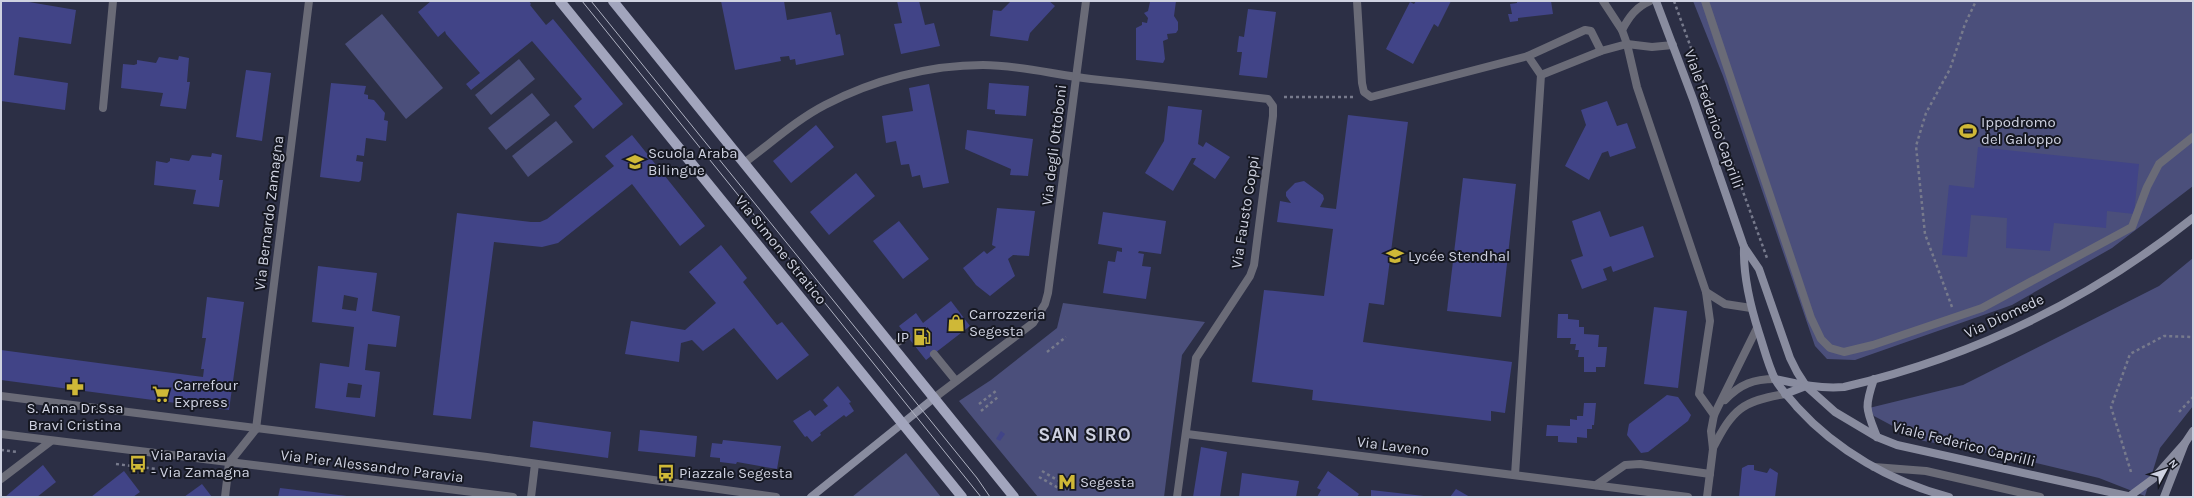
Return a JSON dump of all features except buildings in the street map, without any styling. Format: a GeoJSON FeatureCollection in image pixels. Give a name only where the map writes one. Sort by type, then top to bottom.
{"type":"FeatureCollection","features":[{"type":"Feature","properties":{"kind":"main road","name":"Via Simone Stratico"},"geometry":{"type":"LineString","coordinates":[[560,1],[902,424]]}},
{"type":"Feature","properties":{"kind":"main road","name":"Via Simone Stratico"},"geometry":{"type":"LineString","coordinates":[[613,1],[934,398]]}},
{"type":"Feature","properties":{"kind":"main road"},"geometry":{"type":"LineString","coordinates":[[934,398],[1014,497]]}},
{"type":"Feature","properties":{"kind":"main road"},"geometry":{"type":"LineString","coordinates":[[902,424],[962,497]]}},
{"type":"Feature","properties":{"kind":"street"},"geometry":{"type":"LineString","coordinates":[[103,108],[112,1]]}},
{"type":"Feature","properties":{"kind":"street","name":"Via Bernardo Zamagna"},"geometry":{"type":"LineString","coordinates":[[256,429],[309,1]]}},
{"type":"Feature","properties":{"kind":"street","name":"Via degli Ottoboni"},"geometry":{"type":"LineString","coordinates":[[956,381],[1033,323],[1045,304],[1048,293],[1086,1]]}},
{"type":"Feature","properties":{"kind":"street"},"geometry":{"type":"LineString","coordinates":[[1357,1],[1362,83],[1364,92],[1371,97],[1528,56],[1585,30],[1591,30],[1601,51]]}},
{"type":"Feature","properties":{"kind":"street"},"geometry":{"type":"LineString","coordinates":[[1603,1],[1622,30],[1627,44],[1637,87],[1706,292],[1710,321],[1699,394],[1714,415]]}},
{"type":"Feature","properties":{"kind":"street"},"geometry":{"type":"LineString","coordinates":[[1622,30],[1628,18],[1637,8],[1650,1]]}},
{"type":"Feature","properties":{"kind":"street","name":"Viale Federico Caprilli"},"geometry":{"type":"LineString","coordinates":[[1656,1],[1744,247],[1759,269],[1790,358],[1806,386],[1835,412],[1877,437],[1924,452],[2131,497]]}},
{"type":"Feature","properties":{"kind":"street"},"geometry":{"type":"LineString","coordinates":[[1705,1],[1811,318],[1821,339],[1830,348],[1844,352],[1873,345],[1982,308],[2132,227],[2147,186],[2159,164],[2193,136]]}},
{"type":"Feature","properties":{"kind":"street"},"geometry":{"type":"LineString","coordinates":[[1541,76],[1601,51],[1627,44],[1652,47],[1673,45]]}},
{"type":"Feature","properties":{"kind":"street"},"geometry":{"type":"LineString","coordinates":[[1515,475],[1541,76],[1528,56]]}},
{"type":"Feature","properties":{"kind":"street"},"geometry":{"type":"LineString","coordinates":[[744,163],[825,105],[863,88],[896,77],[947,67],[983,65],[1076,77]]}},
{"type":"Feature","properties":{"kind":"street","name":"Via Fausto Coppi"},"geometry":{"type":"LineString","coordinates":[[1076,77],[1268,99],[1273,106],[1254,265],[1250,276],[1196,358],[1187,434]]}},
{"type":"Feature","properties":{"kind":"street","name":"Via Diomede"},"geometry":{"type":"LineString","coordinates":[[1806,386],[1828,388],[1844,387],[1874,380],[1939,360],[1995,338],[2097,286],[2193,218]]}},
{"type":"Feature","properties":{"kind":"street","name":"Viale Federico Caprilli"},"geometry":{"type":"LineString","coordinates":[[1744,247],[1743,270],[1751,308],[1775,379],[1785,394],[1812,423],[1837,444],[1873,467],[1929,492],[1949,497]]}},
{"type":"Feature","properties":{"kind":"street"},"geometry":{"type":"LineString","coordinates":[[1706,292],[1726,304],[1751,308]]}},
{"type":"Feature","properties":{"kind":"street"},"geometry":{"type":"LineString","coordinates":[[1707,497],[1713,448],[1711,431],[1714,415],[1722,403],[1758,328]]}},
{"type":"Feature","properties":{"kind":"street"},"geometry":{"type":"LineString","coordinates":[[892,346],[907,336]]}},
{"type":"Feature","properties":{"kind":"street"},"geometry":{"type":"LineString","coordinates":[[811,497],[956,381],[934,354]]}},
{"type":"Feature","properties":{"kind":"street"},"geometry":{"type":"LineString","coordinates":[[1722,403],[1732,393],[1756,379],[1775,379]]}},
{"type":"Feature","properties":{"kind":"street","name":"Viale Federico Caprilli"},"geometry":{"type":"LineString","coordinates":[[1775,379],[1806,386]]}},
{"type":"Feature","properties":{"kind":"street"},"geometry":{"type":"LineString","coordinates":[[1874,380],[1867,401],[1868,415],[1877,437]]}},
{"type":"Feature","properties":{"kind":"street"},"geometry":{"type":"LineString","coordinates":[[1713,448],[1731,416],[1759,398],[1785,394],[1806,386]]}},
{"type":"Feature","properties":{"kind":"street","name":"Via Pier Alessandro Paravia"},"geometry":{"type":"LineString","coordinates":[[1,396],[535,464],[776,497]]}},
{"type":"Feature","properties":{"kind":"street"},"geometry":{"type":"LineString","coordinates":[[225,497],[229,463],[256,429]]}},
{"type":"Feature","properties":{"kind":"street"},"geometry":{"type":"LineString","coordinates":[[2131,497],[2153,479],[2185,443],[2193,431]]}},
{"type":"Feature","properties":{"kind":"street","name":"Via Pier Alessandro Paravia"},"geometry":{"type":"LineString","coordinates":[[1,434],[512,497]]}},
{"type":"Feature","properties":{"kind":"street"},"geometry":{"type":"LineString","coordinates":[[1177,497],[1187,434]]}},
{"type":"Feature","properties":{"kind":"street","name":"Via Laveno"},"geometry":{"type":"LineString","coordinates":[[1187,434],[1688,497]]}},
{"type":"Feature","properties":{"kind":"street"},"geometry":{"type":"LineString","coordinates":[[1,479],[51,441]]}},
{"type":"Feature","properties":{"kind":"street"},"geometry":{"type":"LineString","coordinates":[[2164,497],[2185,443]]}},
{"type":"Feature","properties":{"kind":"street"},"geometry":{"type":"LineString","coordinates":[[531,497],[535,464]]}},
{"type":"Feature","properties":{"kind":"street"},"geometry":{"type":"LineString","coordinates":[[1596,485],[1625,465],[1640,464],[1710,474]]}},
{"type":"Feature","properties":{"kind":"street","name":"Viale Federico Caprilli"},"geometry":{"type":"LineString","coordinates":[[1873,467],[1926,471],[2040,497]]}},
{"type":"Feature","properties":{"kind":"path"},"geometry":{"type":"LineString","coordinates":[[1674,1],[1747,199],[1767,259]]}},
{"type":"Feature","properties":{"kind":"path"},"geometry":{"type":"LineString","coordinates":[[1956,317],[1925,234],[1916,146],[1926,113],[1950,69],[1965,24],[1976,1]]}},
{"type":"Feature","properties":{"kind":"path"},"geometry":{"type":"LineString","coordinates":[[1284,97],[1371,97]]}},
{"type":"Feature","properties":{"kind":"path"},"geometry":{"type":"LineString","coordinates":[[2131,472],[2111,408],[2130,354],[2164,336],[2193,337]]}},
{"type":"Feature","properties":{"kind":"path"},"geometry":{"type":"LineString","coordinates":[[1047,352],[1066,337]]}},
{"type":"Feature","properties":{"kind":"path"},"geometry":{"type":"LineString","coordinates":[[979,404],[996,391]]}},
{"type":"Feature","properties":{"kind":"path"},"geometry":{"type":"LineString","coordinates":[[981,411],[998,397]]}},
{"type":"Feature","properties":{"kind":"path"},"geometry":{"type":"LineString","coordinates":[[2179,412],[2193,397]]}},
{"type":"Feature","properties":{"kind":"path"},"geometry":{"type":"LineString","coordinates":[[1,450],[20,452]]}},
{"type":"Feature","properties":{"kind":"path"},"geometry":{"type":"LineString","coordinates":[[116,464],[156,469]]}},
{"type":"Feature","properties":{"kind":"path"},"geometry":{"type":"LineString","coordinates":[[1042,471],[1064,484]]}},
{"type":"Feature","properties":{"kind":"path"},"geometry":{"type":"LineString","coordinates":[[1039,476],[1062,490]]}},
{"type":"Feature","properties":{"kind":"shaded area","name":"Ippodromo del Galoppo"},"geometry":{"type":"Polygon","coordinates":[[[1693,1],[2193,1],[2193,186],[2112,248],[2012,305],[1855,360],[1827,359],[1815,346],[1723,76],[1693,1]]]}},
{"type":"Feature","properties":{"kind":"shaded area"},"geometry":{"type":"Polygon","coordinates":[[[382,14],[443,88],[406,119],[345,44],[382,14]]]}},
{"type":"Feature","properties":{"kind":"shaded area"},"geometry":{"type":"Polygon","coordinates":[[[519,59],[535,79],[491,115],[475,95],[519,59]]]}},
{"type":"Feature","properties":{"kind":"shaded area"},"geometry":{"type":"Polygon","coordinates":[[[532,93],[550,115],[506,150],[488,128],[532,93]]]}},
{"type":"Feature","properties":{"kind":"shaded area"},"geometry":{"type":"Polygon","coordinates":[[[556,121],[573,142],[528,177],[512,156],[556,121]]]}},
{"type":"Feature","properties":{"kind":"shaded area"},"geometry":{"type":"Polygon","coordinates":[[[2193,258],[2193,406],[2160,448],[2145,496],[2099,478],[2028,461],[1919,440],[1874,416],[1869,408],[1963,385],[2159,286],[2193,258]]]}},
{"type":"Feature","properties":{"kind":"shaded area"},"geometry":{"type":"Polygon","coordinates":[[[1063,303],[1205,322],[1182,355],[1164,497],[1038,497],[959,401],[991,380],[1057,328],[1063,303]]]}},
{"type":"Feature","properties":{"kind":"shaded area"},"geometry":{"type":"Polygon","coordinates":[[[906,453],[941,497],[852,497],[906,453]]]}},
{"type":"Feature","properties":{"kind":"tram line"},"geometry":{"type":"LineString","coordinates":[[582,1],[981,497]]}},
{"type":"Feature","properties":{"kind":"tram line"},"geometry":{"type":"LineString","coordinates":[[591,1],[977,478],[990,497]]}},
{"type":"Feature","properties":{"kind":"place","name":"Ippodromo del Galoppo"},"geometry":{"type":"Point","coordinates":[1968,131]}},
{"type":"Feature","properties":{"kind":"place","name":"Scuola Araba Bilingue"},"geometry":{"type":"Point","coordinates":[635,162]}},
{"type":"Feature","properties":{"kind":"place","name":"Lycée Stendhal"},"geometry":{"type":"Point","coordinates":[1395,256]}},
{"type":"Feature","properties":{"kind":"place","name":"Carrozzeria Segesta"},"geometry":{"type":"Point","coordinates":[956,323]}},
{"type":"Feature","properties":{"kind":"place","name":"IP"},"geometry":{"type":"Point","coordinates":[922,337]}},
{"type":"Feature","properties":{"kind":"place","name":"S. Anna Dr.Ssa Bravi Cristina"},"geometry":{"type":"Point","coordinates":[75,387]}},
{"type":"Feature","properties":{"kind":"place","name":"Carrefour Express"},"geometry":{"type":"Point","coordinates":[161,394]}},
{"type":"Feature","properties":{"kind":"place","name":"Via Paravia - Via Zamagna"},"geometry":{"type":"Point","coordinates":[138,464]}},
{"type":"Feature","properties":{"kind":"place","name":"Piazzale Segesta"},"geometry":{"type":"Point","coordinates":[666,473]}},
{"type":"Feature","properties":{"kind":"place","name":"Segesta"},"geometry":{"type":"Point","coordinates":[1067,482]}},
{"type":"Feature","properties":{"kind":"district","name":"SAN SIRO"},"geometry":{"type":"Point","coordinates":[1085,434]}}]}
